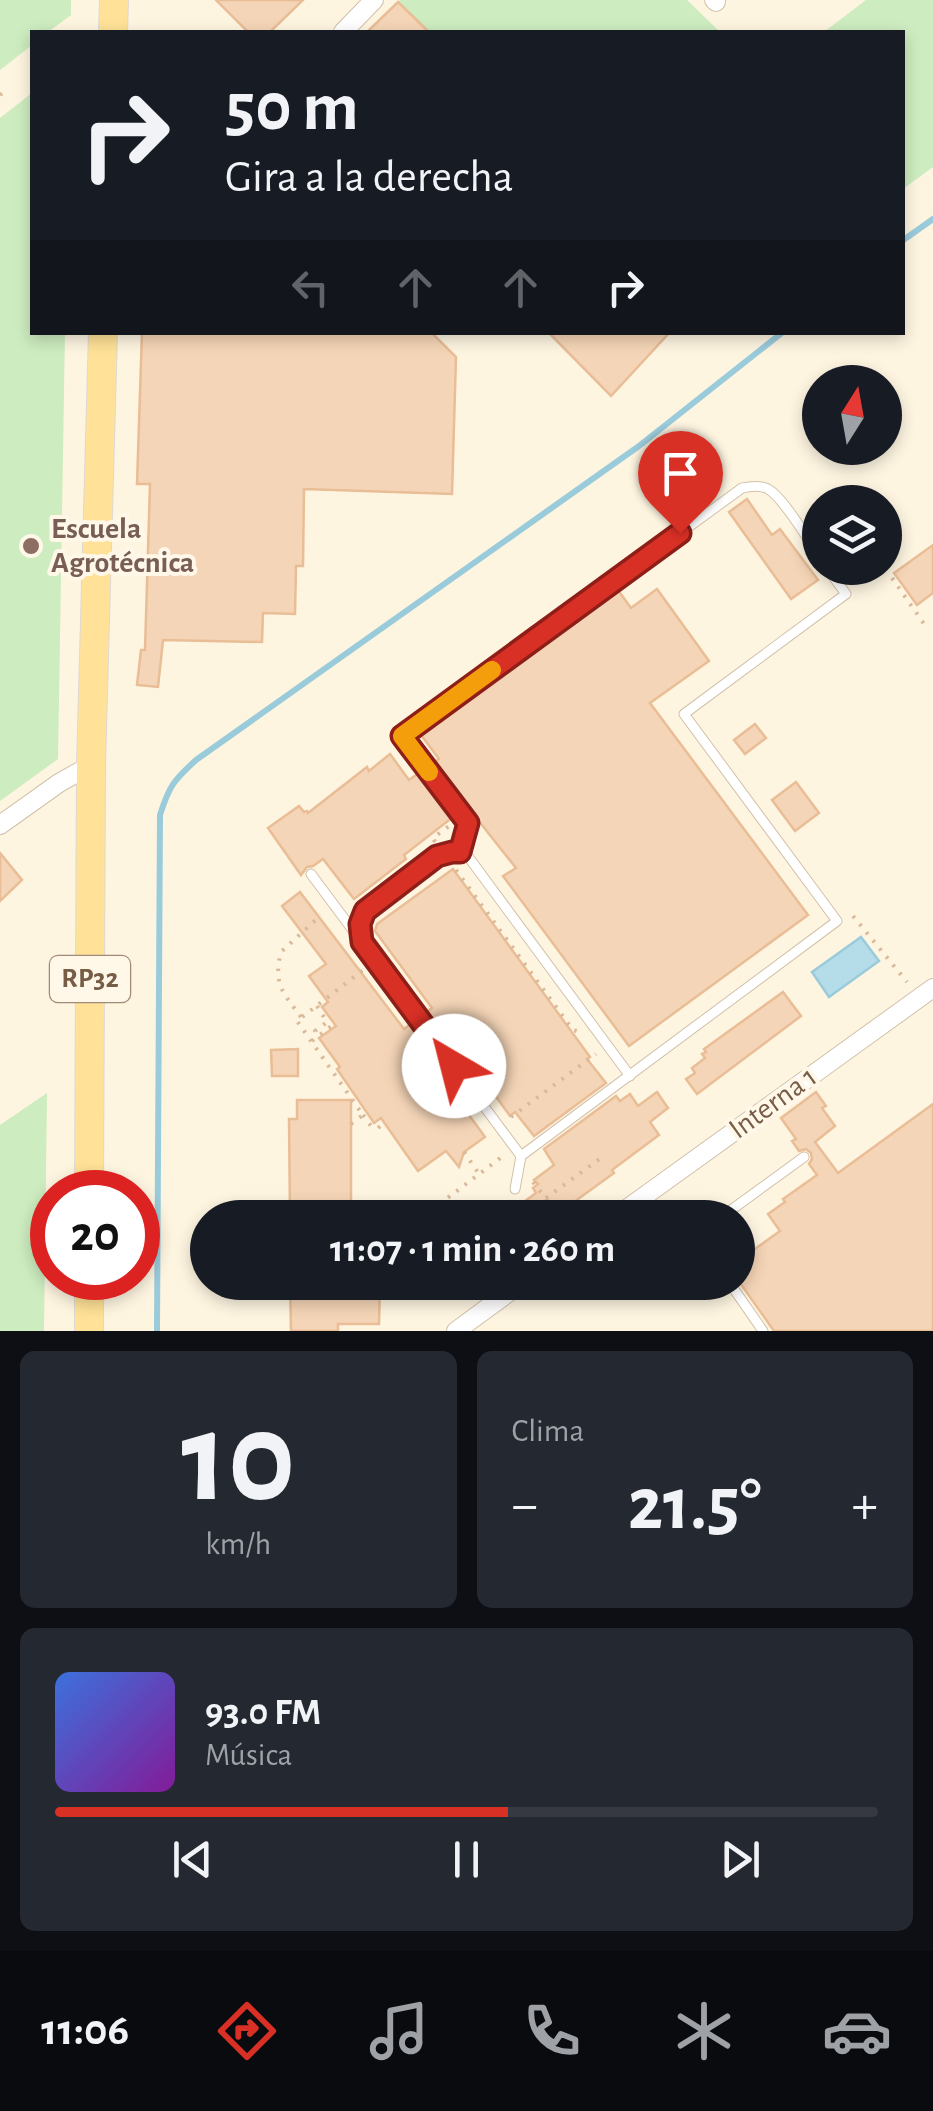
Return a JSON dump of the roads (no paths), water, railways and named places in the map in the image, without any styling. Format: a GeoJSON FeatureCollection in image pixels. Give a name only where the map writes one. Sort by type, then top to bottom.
{"type":"FeatureCollection","features":[{"type":"Feature","properties":{"kind":"main road"},"geometry":{"type":"LineString","coordinates":[[113,30],[114,0]]}},
{"type":"Feature","properties":{"kind":"main road","name":"RP32"},"geometry":{"type":"LineString","coordinates":[[89,1170],[92,764],[103,335]]}},
{"type":"Feature","properties":{"kind":"main road"},"geometry":{"type":"LineString","coordinates":[[89,1300],[89,1331]]}},
{"type":"Feature","properties":{"kind":"street"},"geometry":{"type":"LineString","coordinates":[[344,30],[374,0]]}},
{"type":"Feature","properties":{"kind":"street"},"geometry":{"type":"LineString","coordinates":[[0,825],[92,764]]}},
{"type":"Feature","properties":{"kind":"street","name":"Interna 1"},"geometry":{"type":"LineString","coordinates":[[639,1200],[933,988]]}},
{"type":"Feature","properties":{"kind":"street"},"geometry":{"type":"LineString","coordinates":[[456,1331],[498,1300]]}},
{"type":"Feature","properties":{"kind":"lane"},"geometry":{"type":"LineString","coordinates":[[460,852],[468,823],[402,736],[742,488],[767,489],[802,532]]}},
{"type":"Feature","properties":{"kind":"lane"},"geometry":{"type":"LineString","coordinates":[[514,1189],[521,1156],[837,921],[684,714],[846,594],[840,585]]}},
{"type":"Feature","properties":{"kind":"lane"},"geometry":{"type":"LineString","coordinates":[[362,942],[361,918],[370,906],[437,856],[460,852],[472,860],[630,1076]]}},
{"type":"Feature","properties":{"kind":"lane"},"geometry":{"type":"LineString","coordinates":[[311,874],[521,1156]]}},
{"type":"Feature","properties":{"kind":"lane"},"geometry":{"type":"LineString","coordinates":[[745,1200],[804,1157]]}},
{"type":"Feature","properties":{"kind":"lane"},"geometry":{"type":"LineString","coordinates":[[741,1300],[763,1331]]}},
{"type":"Feature","properties":{"kind":"water"},"geometry":{"type":"Polygon","coordinates":[[[861,937],[879,961],[829,997],[812,972],[861,937]]]}},
{"type":"Feature","properties":{"kind":"waterway"},"geometry":{"type":"LineString","coordinates":[[905,239],[933,219]]}},
{"type":"Feature","properties":{"kind":"waterway"},"geometry":{"type":"LineString","coordinates":[[157,1331],[160,815],[173,784],[196,760],[639,446],[779,335]]}},
{"type":"Feature","properties":{"kind":"place","name":"Escuela Agrotécnica"},"geometry":{"type":"Point","coordinates":[31,546]}}]}
